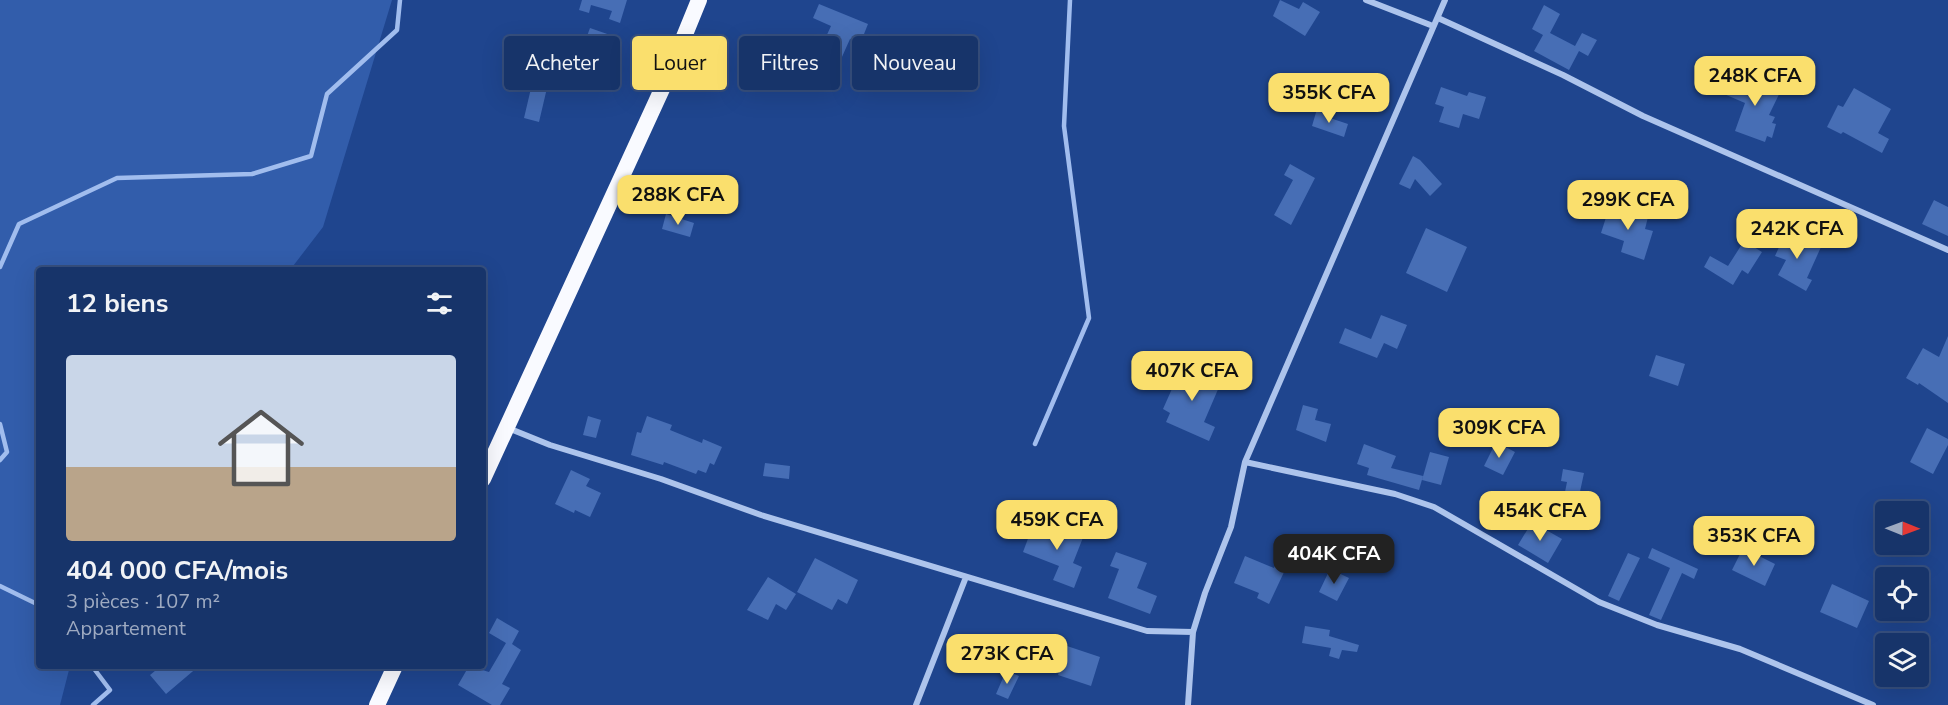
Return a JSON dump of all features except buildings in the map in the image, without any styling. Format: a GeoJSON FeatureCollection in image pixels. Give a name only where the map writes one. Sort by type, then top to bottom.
{"type":"FeatureCollection","features":[{"type":"Feature","properties":{"kind":"highway"},"geometry":{"type":"LineString","coordinates":[[486,473],[669,76],[699,0]]}},
{"type":"Feature","properties":{"kind":"highway"},"geometry":{"type":"LineString","coordinates":[[377,705],[394,669]]}},
{"type":"Feature","properties":{"kind":"street"},"geometry":{"type":"LineString","coordinates":[[1366,0],[1433,26]]}},
{"type":"Feature","properties":{"kind":"street"},"geometry":{"type":"LineString","coordinates":[[1188,705],[1194,632],[1205,593],[1231,527],[1245,462],[1445,0]]}},
{"type":"Feature","properties":{"kind":"street"},"geometry":{"type":"LineString","coordinates":[[1438,18],[1563,75],[1642,116],[1948,250]]}},
{"type":"Feature","properties":{"kind":"street"},"geometry":{"type":"LineString","coordinates":[[507,428],[550,445],[662,479],[761,515],[1147,631],[1194,632]]}},
{"type":"Feature","properties":{"kind":"street"},"geometry":{"type":"LineString","coordinates":[[1245,462],[1395,494],[1434,507],[1599,602],[1657,625],[1740,649],[1873,705]]}},
{"type":"Feature","properties":{"kind":"street"},"geometry":{"type":"LineString","coordinates":[[916,705],[966,577]]}},
{"type":"Feature","properties":{"kind":"shaded area"},"geometry":{"type":"Polygon","coordinates":[[[0,0],[392,0],[323,227],[292,267],[36,267],[36,669],[69,669],[60,705],[0,705],[0,0]]]}},
{"type":"Feature","properties":{"kind":"waterway"},"geometry":{"type":"LineString","coordinates":[[0,267],[19,224],[117,178],[252,174],[311,156],[327,94],[397,30],[400,0]]}},
{"type":"Feature","properties":{"kind":"waterway"},"geometry":{"type":"LineString","coordinates":[[1035,444],[1089,318],[1064,126],[1070,0]]}},
{"type":"Feature","properties":{"kind":"waterway"},"geometry":{"type":"LineString","coordinates":[[0,424],[7,452],[0,460]]}},
{"type":"Feature","properties":{"kind":"waterway"},"geometry":{"type":"LineString","coordinates":[[0,586],[36,604]]}},
{"type":"Feature","properties":{"kind":"waterway"},"geometry":{"type":"LineString","coordinates":[[93,705],[110,690],[94,669]]}}]}
